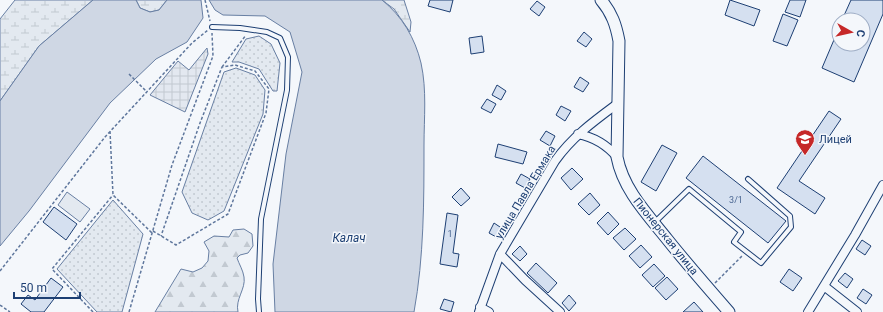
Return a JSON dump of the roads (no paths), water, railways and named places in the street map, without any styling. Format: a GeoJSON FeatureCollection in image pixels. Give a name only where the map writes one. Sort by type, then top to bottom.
{"type":"FeatureCollection","features":[{"type":"Feature","properties":{"kind":"street","name":"Пионерская улица"},"geometry":{"type":"LineString","coordinates":[[601,0],[608,8],[616,23],[618,41],[617,157],[619,169],[635,198],[654,223],[729,312]]}},
{"type":"Feature","properties":{"kind":"street","name":"улица Павла Ермака"},"geometry":{"type":"LineString","coordinates":[[479,310],[500,254],[555,161],[565,147],[578,134],[617,104]]}},
{"type":"Feature","properties":{"kind":"street"},"geometry":{"type":"LineString","coordinates":[[578,134],[601,142],[617,157]]}},
{"type":"Feature","properties":{"kind":"street"},"geometry":{"type":"LineString","coordinates":[[808,312],[855,235],[883,185]]}},
{"type":"Feature","properties":{"kind":"street"},"geometry":{"type":"LineString","coordinates":[[500,254],[525,280],[560,312]]}},
{"type":"Feature","properties":{"kind":"street"},"geometry":{"type":"LineString","coordinates":[[824,286],[857,312]]}},
{"type":"Feature","properties":{"kind":"street"},"geometry":{"type":"LineString","coordinates":[[479,310],[489,312]]}},
{"type":"Feature","properties":{"kind":"lane"},"geometry":{"type":"LineString","coordinates":[[212,27],[240,28],[267,32],[280,38],[288,56],[287,90],[261,219],[258,299],[259,312]]}},
{"type":"Feature","properties":{"kind":"lane"},"geometry":{"type":"LineString","coordinates":[[654,223],[689,189],[741,232],[734,242],[761,263],[791,227],[790,216],[748,179]]}},
{"type":"Feature","properties":{"kind":"water"},"geometry":{"type":"Polygon","coordinates":[[[93,0],[136,0],[140,8],[150,12],[159,10],[167,0],[201,0],[203,18],[187,42],[156,59],[110,103],[29,211],[0,246],[0,101],[39,46],[93,0]]]}},
{"type":"Feature","properties":{"kind":"water","name":"Калач"},"geometry":{"type":"Polygon","coordinates":[[[209,0],[382,0],[402,20],[415,45],[421,63],[425,94],[423,229],[420,271],[414,312],[275,312],[273,264],[286,154],[302,72],[290,32],[265,16],[223,15],[215,10],[209,0]]]}},
{"type":"Feature","properties":{"kind":"place","name":"Лицей"},"geometry":{"type":"Point","coordinates":[805,156]}}]}
